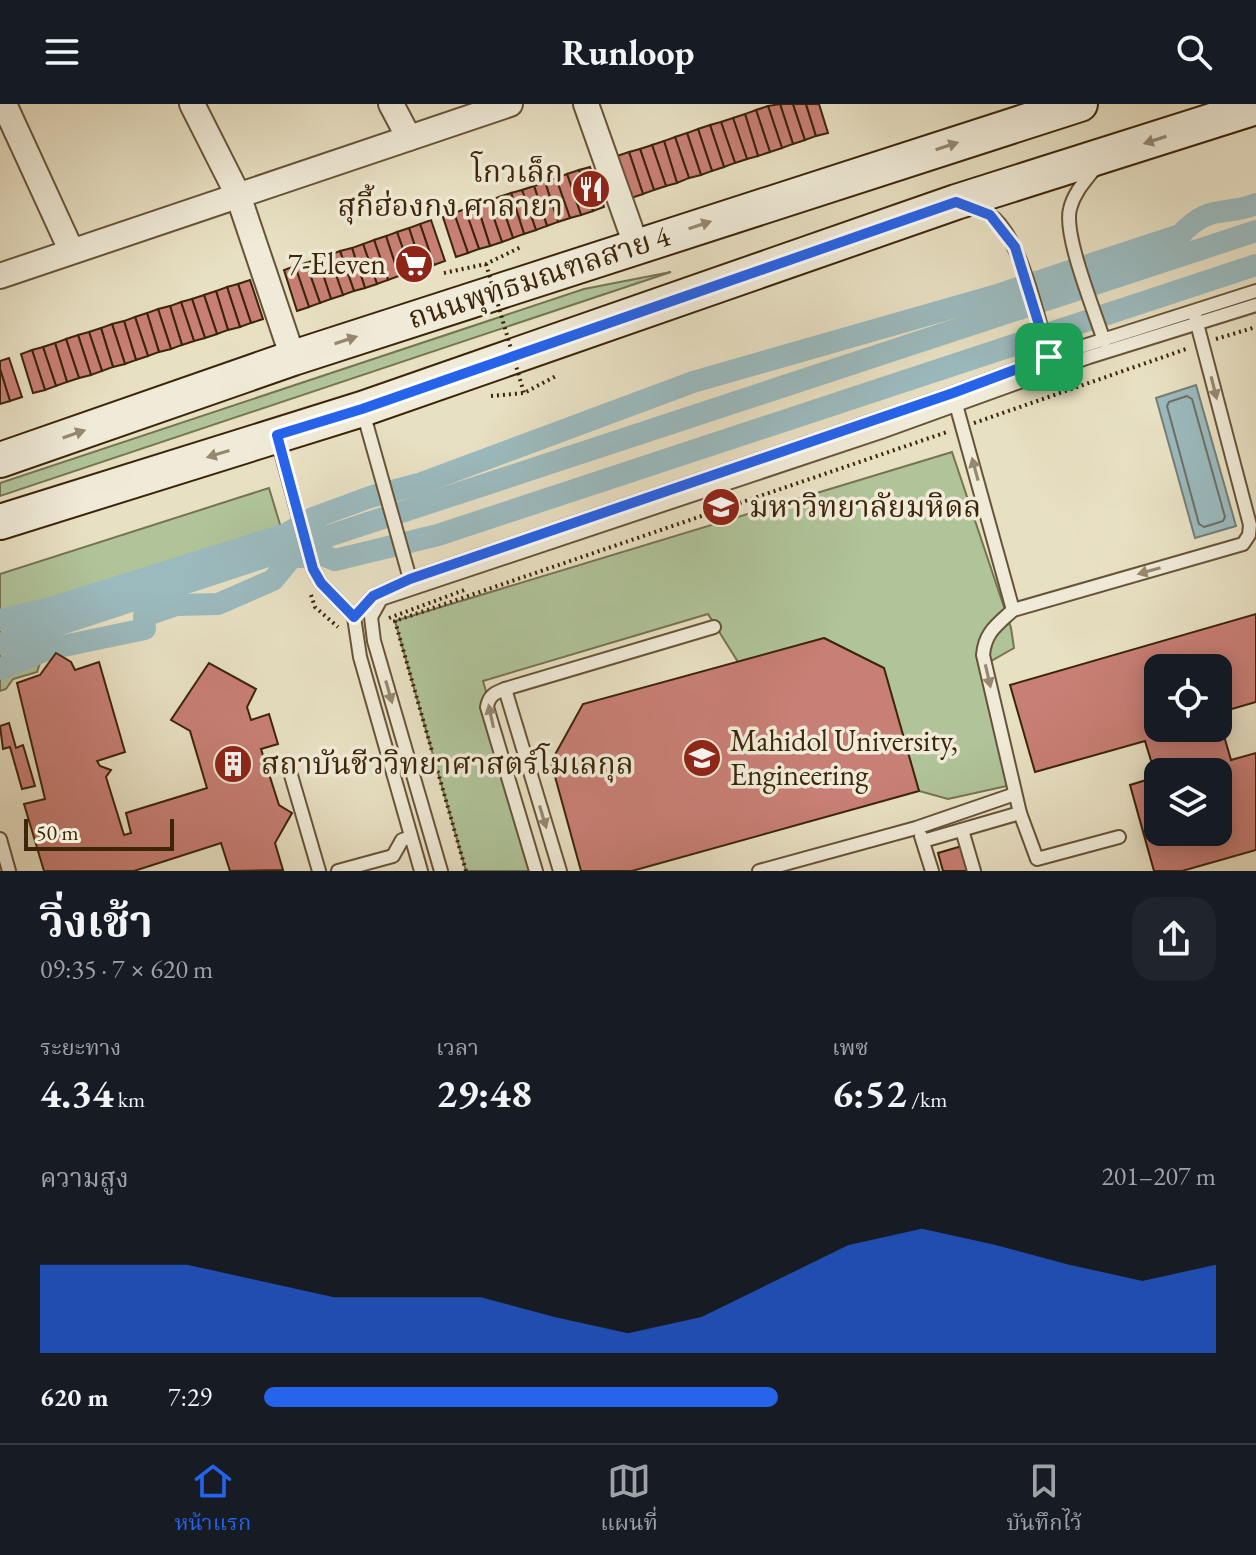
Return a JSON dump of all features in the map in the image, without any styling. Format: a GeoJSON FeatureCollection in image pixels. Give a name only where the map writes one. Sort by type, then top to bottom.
{"type":"FeatureCollection","features":[{"type":"Feature","properties":{"kind":"main road","name":"ถนนพุทธมณฑลสาย 4"},"geometry":{"type":"LineString","coordinates":[[0,460],[293,358],[1080,104]]}},
{"type":"Feature","properties":{"kind":"main road"},"geometry":{"type":"LineString","coordinates":[[0,522],[362,409],[956,202],[1256,107]]}},
{"type":"Feature","properties":{"kind":"street"},"geometry":{"type":"LineString","coordinates":[[4,104],[71,250]]}},
{"type":"Feature","properties":{"kind":"street"},"geometry":{"type":"LineString","coordinates":[[192,104],[238,195],[293,358]]}},
{"type":"Feature","properties":{"kind":"street"},"geometry":{"type":"LineString","coordinates":[[391,104],[409,138]]}},
{"type":"Feature","properties":{"kind":"street"},"geometry":{"type":"LineString","coordinates":[[0,276],[510,104]]}},
{"type":"Feature","properties":{"kind":"street"},"geometry":{"type":"LineString","coordinates":[[586,104],[636,245]]}},
{"type":"Feature","properties":{"kind":"lane"},"geometry":{"type":"LineString","coordinates":[[1104,341],[1068,230],[1069,210],[1077,190],[1106,155]]}},
{"type":"Feature","properties":{"kind":"lane"},"geometry":{"type":"LineString","coordinates":[[956,202],[990,215],[1015,247],[1049,357]]}},
{"type":"Feature","properties":{"kind":"lane"},"geometry":{"type":"LineString","coordinates":[[441,871],[374,641],[371,617],[381,599],[955,399],[1049,357],[1104,341],[1199,329],[1256,291]]}},
{"type":"Feature","properties":{"kind":"lane"},"geometry":{"type":"LineString","coordinates":[[354,617],[373,596],[410,579],[955,399],[1089,357],[1199,329],[1256,305]]}},
{"type":"Feature","properties":{"kind":"lane"},"geometry":{"type":"LineString","coordinates":[[1119,837],[1039,865],[1015,794],[983,655],[984,640],[1013,610],[1243,544],[1249,535],[1250,525],[1199,329]]}},
{"type":"Feature","properties":{"kind":"lane"},"geometry":{"type":"LineString","coordinates":[[955,399],[1013,610]]}},
{"type":"Feature","properties":{"kind":"lane"},"geometry":{"type":"LineString","coordinates":[[362,409],[410,579]]}},
{"type":"Feature","properties":{"kind":"lane"},"geometry":{"type":"LineString","coordinates":[[277,435],[310,560],[321,583],[354,617],[360,657],[421,871]]}},
{"type":"Feature","properties":{"kind":"lane"},"geometry":{"type":"LineString","coordinates":[[536,871],[487,707],[488,699],[505,689],[714,627]]}},
{"type":"Feature","properties":{"kind":"lane"},"geometry":{"type":"LineString","coordinates":[[505,689],[560,871]]}},
{"type":"Feature","properties":{"kind":"lane"},"geometry":{"type":"LineString","coordinates":[[288,765],[319,871]]}},
{"type":"Feature","properties":{"kind":"lane"},"geometry":{"type":"LineString","coordinates":[[759,871],[916,828],[1015,794]]}},
{"type":"Feature","properties":{"kind":"lane"},"geometry":{"type":"LineString","coordinates":[[923,841],[1020,813]]}},
{"type":"Feature","properties":{"kind":"lane"},"geometry":{"type":"LineString","coordinates":[[916,828],[932,871]]}},
{"type":"Feature","properties":{"kind":"lane"},"geometry":{"type":"LineString","coordinates":[[962,830],[974,871]]}},
{"type":"Feature","properties":{"kind":"lane"},"geometry":{"type":"LineString","coordinates":[[338,871],[393,856],[402,840],[411,837]]}},
{"type":"Feature","properties":{"kind":"lane"},"geometry":{"type":"LineString","coordinates":[[0,839],[9,871]]}},
{"type":"Feature","properties":{"kind":"path"},"geometry":{"type":"LineString","coordinates":[[444,273],[486,264],[521,247]]}},
{"type":"Feature","properties":{"kind":"path"},"geometry":{"type":"LineString","coordinates":[[486,264],[524,393]]}},
{"type":"Feature","properties":{"kind":"path"},"geometry":{"type":"LineString","coordinates":[[466,871],[395,621],[963,427],[1199,329],[1246,323]]}},
{"type":"Feature","properties":{"kind":"path"},"geometry":{"type":"LineString","coordinates":[[1199,329],[1256,327]]}},
{"type":"Feature","properties":{"kind":"path"},"geometry":{"type":"LineString","coordinates":[[491,396],[524,393],[556,376]]}},
{"type":"Feature","properties":{"kind":"path"},"geometry":{"type":"LineString","coordinates":[[387,620],[393,615],[564,556]]}},
{"type":"Feature","properties":{"kind":"green space"},"geometry":{"type":"Polygon","coordinates":[[[671,272],[0,496],[0,483],[584,289],[671,272]]]}},
{"type":"Feature","properties":{"kind":"green space"},"geometry":{"type":"Polygon","coordinates":[[[952,452],[1011,628],[1014,648],[986,664],[1020,783],[948,799],[919,791],[883,668],[824,638],[738,662],[708,614],[483,681],[537,871],[466,871],[395,621],[952,452]]]}},
{"type":"Feature","properties":{"kind":"green space"},"geometry":{"type":"Polygon","coordinates":[[[269,488],[282,531],[61,600],[37,672],[13,679],[6,689],[0,691],[0,574],[269,488]]]}},
{"type":"Feature","properties":{"kind":"water"},"geometry":{"type":"Polygon","coordinates":[[[1196,385],[1236,526],[1195,538],[1156,398],[1196,385]]]}},
{"type":"Feature","properties":{"kind":"building"},"geometry":{"type":"Polygon","coordinates":[[[780,104],[793,104],[805,140],[793,144],[780,104]]]}},
{"type":"Feature","properties":{"kind":"building"},"geometry":{"type":"Polygon","coordinates":[[[780,104],[793,144],[782,148],[768,106],[780,104]]]}},
{"type":"Feature","properties":{"kind":"building"},"geometry":{"type":"Polygon","coordinates":[[[793,104],[806,104],[816,136],[805,140],[793,104]]]}},
{"type":"Feature","properties":{"kind":"building"},"geometry":{"type":"Polygon","coordinates":[[[806,104],[819,104],[828,133],[816,136],[806,104]]]}},
{"type":"Feature","properties":{"kind":"building"},"geometry":{"type":"Polygon","coordinates":[[[768,106],[782,148],[770,152],[756,110],[768,106]]]}},
{"type":"Feature","properties":{"kind":"building"},"geometry":{"type":"Polygon","coordinates":[[[756,110],[770,152],[758,156],[745,114],[756,110]]]}},
{"type":"Feature","properties":{"kind":"building"},"geometry":{"type":"Polygon","coordinates":[[[745,114],[758,156],[747,159],[733,118],[745,114]]]}},
{"type":"Feature","properties":{"kind":"building"},"geometry":{"type":"Polygon","coordinates":[[[733,118],[747,159],[735,163],[721,122],[733,118]]]}},
{"type":"Feature","properties":{"kind":"building"},"geometry":{"type":"Polygon","coordinates":[[[721,122],[735,163],[724,167],[710,125],[721,122]]]}},
{"type":"Feature","properties":{"kind":"building"},"geometry":{"type":"Polygon","coordinates":[[[710,125],[724,167],[712,171],[698,129],[710,125]]]}},
{"type":"Feature","properties":{"kind":"building"},"geometry":{"type":"Polygon","coordinates":[[[698,129],[712,171],[701,175],[687,133],[698,129]]]}},
{"type":"Feature","properties":{"kind":"building"},"geometry":{"type":"Polygon","coordinates":[[[687,133],[701,175],[689,178],[675,137],[687,133]]]}},
{"type":"Feature","properties":{"kind":"building"},"geometry":{"type":"Polygon","coordinates":[[[675,137],[689,178],[677,183],[664,141],[675,137]]]}},
{"type":"Feature","properties":{"kind":"building"},"geometry":{"type":"Polygon","coordinates":[[[664,141],[677,183],[666,186],[652,145],[664,141]]]}},
{"type":"Feature","properties":{"kind":"building"},"geometry":{"type":"Polygon","coordinates":[[[652,145],[666,186],[654,190],[640,149],[652,145]]]}},
{"type":"Feature","properties":{"kind":"building"},"geometry":{"type":"Polygon","coordinates":[[[640,149],[654,190],[643,194],[629,152],[640,149]]]}},
{"type":"Feature","properties":{"kind":"building"},"geometry":{"type":"Polygon","coordinates":[[[629,152],[643,194],[631,198],[617,156],[629,152]]]}},
{"type":"Feature","properties":{"kind":"building","name":"โกวเล็ก สุกี้ฮ่องกง ศาลายา"},"geometry":{"type":"Polygon","coordinates":[[[590,167],[604,207],[593,211],[579,170],[590,167]]]}},
{"type":"Feature","properties":{"kind":"building"},"geometry":{"type":"Polygon","coordinates":[[[579,170],[593,211],[581,215],[567,174],[579,170]]]}},
{"type":"Feature","properties":{"kind":"building"},"geometry":{"type":"Polygon","coordinates":[[[567,174],[581,215],[570,218],[556,178],[567,174]]]}},
{"type":"Feature","properties":{"kind":"building"},"geometry":{"type":"Polygon","coordinates":[[[556,178],[570,218],[558,222],[545,182],[556,178]]]}},
{"type":"Feature","properties":{"kind":"building"},"geometry":{"type":"Polygon","coordinates":[[[545,182],[558,222],[547,226],[534,186],[545,182]]]}},
{"type":"Feature","properties":{"kind":"building"},"geometry":{"type":"Polygon","coordinates":[[[534,186],[547,226],[536,230],[522,190],[534,186]]]}},
{"type":"Feature","properties":{"kind":"building"},"geometry":{"type":"Polygon","coordinates":[[[522,190],[536,230],[524,234],[511,193],[522,190]]]}},
{"type":"Feature","properties":{"kind":"building"},"geometry":{"type":"Polygon","coordinates":[[[511,193],[524,234],[513,238],[499,197],[511,193]]]}},
{"type":"Feature","properties":{"kind":"building"},"geometry":{"type":"Polygon","coordinates":[[[499,197],[513,238],[502,242],[488,201],[499,197]]]}},
{"type":"Feature","properties":{"kind":"building"},"geometry":{"type":"Polygon","coordinates":[[[488,201],[502,242],[490,246],[477,205],[488,201]]]}},
{"type":"Feature","properties":{"kind":"building"},"geometry":{"type":"Polygon","coordinates":[[[477,205],[490,246],[479,249],[465,209],[477,205]]]}},
{"type":"Feature","properties":{"kind":"building"},"geometry":{"type":"Polygon","coordinates":[[[465,209],[479,249],[468,253],[454,213],[465,209]]]}},
{"type":"Feature","properties":{"kind":"building"},"geometry":{"type":"Polygon","coordinates":[[[454,213],[468,253],[456,257],[443,217],[454,213]]]}},
{"type":"Feature","properties":{"kind":"building"},"geometry":{"type":"Polygon","coordinates":[[[431,220],[445,261],[434,265],[420,224],[431,220]]]}},
{"type":"Feature","properties":{"kind":"building"},"geometry":{"type":"Polygon","coordinates":[[[420,224],[434,265],[422,268],[409,228],[420,224]]]}},
{"type":"Feature","properties":{"kind":"building"},"geometry":{"type":"Polygon","coordinates":[[[409,228],[422,268],[411,272],[397,232],[409,228]]]}},
{"type":"Feature","properties":{"kind":"building"},"geometry":{"type":"Polygon","coordinates":[[[397,232],[411,272],[399,276],[386,236],[397,232]]]}},
{"type":"Feature","properties":{"kind":"building"},"geometry":{"type":"Polygon","coordinates":[[[386,236],[399,276],[388,280],[374,240],[386,236]]]}},
{"type":"Feature","properties":{"kind":"building"},"geometry":{"type":"Polygon","coordinates":[[[374,240],[388,280],[377,284],[363,244],[374,240]]]}},
{"type":"Feature","properties":{"kind":"building"},"geometry":{"type":"Polygon","coordinates":[[[363,244],[377,284],[365,288],[352,248],[363,244]]]}},
{"type":"Feature","properties":{"kind":"building"},"geometry":{"type":"Polygon","coordinates":[[[352,248],[365,288],[354,291],[340,251],[352,248]]]}},
{"type":"Feature","properties":{"kind":"building"},"geometry":{"type":"Polygon","coordinates":[[[340,251],[354,291],[343,295],[329,255],[340,251]]]}},
{"type":"Feature","properties":{"kind":"building"},"geometry":{"type":"Polygon","coordinates":[[[329,255],[343,295],[331,299],[318,259],[329,255]]]}},
{"type":"Feature","properties":{"kind":"building"},"geometry":{"type":"Polygon","coordinates":[[[318,259],[331,299],[320,303],[306,263],[318,259]]]}},
{"type":"Feature","properties":{"kind":"building"},"geometry":{"type":"Polygon","coordinates":[[[306,263],[320,303],[309,307],[295,266],[306,263]]]}},
{"type":"Feature","properties":{"kind":"building"},"geometry":{"type":"Polygon","coordinates":[[[295,266],[309,307],[297,311],[284,270],[295,266]]]}},
{"type":"Feature","properties":{"kind":"building"},"geometry":{"type":"Polygon","coordinates":[[[250,280],[263,319],[251,323],[238,284],[250,280]]]}},
{"type":"Feature","properties":{"kind":"building"},"geometry":{"type":"Polygon","coordinates":[[[238,284],[251,323],[240,327],[227,287],[238,284]]]}},
{"type":"Feature","properties":{"kind":"building"},"geometry":{"type":"Polygon","coordinates":[[[227,287],[240,327],[228,330],[216,291],[227,287]]]}},
{"type":"Feature","properties":{"kind":"building"},"geometry":{"type":"Polygon","coordinates":[[[216,291],[228,330],[217,334],[204,295],[216,291]]]}},
{"type":"Feature","properties":{"kind":"building"},"geometry":{"type":"Polygon","coordinates":[[[204,295],[217,334],[205,338],[192,299],[204,295]]]}},
{"type":"Feature","properties":{"kind":"building"},"geometry":{"type":"Polygon","coordinates":[[[192,299],[205,338],[194,341],[181,302],[192,299]]]}},
{"type":"Feature","properties":{"kind":"building"},"geometry":{"type":"Polygon","coordinates":[[[181,302],[194,341],[182,345],[170,306],[181,302]]]}},
{"type":"Feature","properties":{"kind":"building"},"geometry":{"type":"Polygon","coordinates":[[[170,306],[182,345],[171,349],[158,309],[170,306]]]}},
{"type":"Feature","properties":{"kind":"building"},"geometry":{"type":"Polygon","coordinates":[[[158,309],[171,349],[159,352],[147,313],[158,309]]]}},
{"type":"Feature","properties":{"kind":"building"},"geometry":{"type":"Polygon","coordinates":[[[147,313],[159,352],[148,356],[135,317],[147,313]]]}},
{"type":"Feature","properties":{"kind":"building"},"geometry":{"type":"Polygon","coordinates":[[[135,317],[148,356],[136,360],[124,321],[135,317]]]}},
{"type":"Feature","properties":{"kind":"building"},"geometry":{"type":"Polygon","coordinates":[[[124,321],[136,360],[125,364],[112,324],[124,321]]]}},
{"type":"Feature","properties":{"kind":"building"},"geometry":{"type":"Polygon","coordinates":[[[112,324],[125,364],[113,367],[101,328],[112,324]]]}},
{"type":"Feature","properties":{"kind":"building"},"geometry":{"type":"Polygon","coordinates":[[[101,328],[113,367],[102,371],[89,332],[101,328]]]}},
{"type":"Feature","properties":{"kind":"building"},"geometry":{"type":"Polygon","coordinates":[[[89,332],[102,371],[91,375],[78,335],[89,332]]]}},
{"type":"Feature","properties":{"kind":"building"},"geometry":{"type":"Polygon","coordinates":[[[78,335],[91,375],[79,378],[66,339],[78,335]]]}},
{"type":"Feature","properties":{"kind":"building"},"geometry":{"type":"Polygon","coordinates":[[[66,339],[79,378],[67,382],[55,343],[66,339]]]}},
{"type":"Feature","properties":{"kind":"building"},"geometry":{"type":"Polygon","coordinates":[[[55,343],[67,382],[56,386],[43,347],[55,343]]]}},
{"type":"Feature","properties":{"kind":"building"},"geometry":{"type":"Polygon","coordinates":[[[43,347],[56,386],[45,390],[32,350],[43,347]]]}},
{"type":"Feature","properties":{"kind":"building"},"geometry":{"type":"Polygon","coordinates":[[[32,350],[45,390],[33,393],[21,354],[32,350]]]}},
{"type":"Feature","properties":{"kind":"building"},"geometry":{"type":"Polygon","coordinates":[[[9,358],[22,397],[10,401],[0,369],[0,361],[9,358]]]}},
{"type":"Feature","properties":{"kind":"building"},"geometry":{"type":"Polygon","coordinates":[[[0,369],[10,401],[0,404],[0,369]]]}},
{"type":"Feature","properties":{"kind":"building"},"geometry":{"type":"Polygon","coordinates":[[[1256,614],[1256,702],[1232,709],[1232,654],[1144,654],[1144,741],[1035,772],[1010,685],[1256,614]]]}},
{"type":"Feature","properties":{"kind":"building"},"geometry":{"type":"Polygon","coordinates":[[[824,638],[884,668],[919,791],[632,871],[581,871],[551,762],[583,704],[824,638]]]}},
{"type":"Feature","properties":{"kind":"building","name":"สถาบันชีววิทยาศาสตร์โมเลกุล"},"geometry":{"type":"Polygon","coordinates":[[[56,653],[71,662],[75,670],[99,662],[125,752],[97,761],[100,766],[111,770],[106,777],[124,835],[131,833],[126,813],[207,788],[190,731],[171,720],[209,663],[256,689],[247,707],[251,720],[269,714],[278,744],[261,749],[279,805],[292,813],[275,843],[283,870],[230,871],[221,843],[134,871],[44,871],[24,804],[45,799],[17,683],[40,675],[56,653]]]}},
{"type":"Feature","properties":{"kind":"building"},"geometry":{"type":"Polygon","coordinates":[[[9,723],[16,748],[23,745],[35,786],[22,789],[10,747],[3,749],[0,726],[9,723]]]}},
{"type":"Feature","properties":{"kind":"building"},"geometry":{"type":"Polygon","coordinates":[[[1145,742],[1226,742],[1230,758],[1150,758],[1145,742]]]}},
{"type":"Feature","properties":{"kind":"building"},"geometry":{"type":"Polygon","coordinates":[[[1256,753],[1256,850],[1182,871],[1154,871],[1147,846],[1232,846],[1232,760],[1256,753]]]}},
{"type":"Feature","properties":{"kind":"building"},"geometry":{"type":"Polygon","coordinates":[[[1144,781],[1144,835],[1130,785],[1144,781]]]}},
{"type":"Feature","properties":{"kind":"building"},"geometry":{"type":"Polygon","coordinates":[[[962,846],[969,871],[943,871],[938,853],[962,846]]]}},
{"type":"Feature","properties":{"kind":"waterway"},"geometry":{"type":"LineString","coordinates":[[1256,204],[1216,212],[1200,218],[1180,235],[997,295],[693,382],[419,484],[370,497],[313,518],[323,555],[335,560],[438,535],[1256,265]]}},
{"type":"Feature","properties":{"kind":"waterway"},"geometry":{"type":"LineString","coordinates":[[0,644],[1256,231]]}},
{"type":"Feature","properties":{"kind":"waterway"},"geometry":{"type":"LineString","coordinates":[[0,620],[54,607],[286,534],[313,518],[315,527]]}},
{"type":"Feature","properties":{"kind":"waterway"},"geometry":{"type":"LineString","coordinates":[[0,669],[49,649],[145,629],[144,616],[176,605],[218,604],[273,580],[292,557],[309,557]]}},
{"type":"Feature","properties":{"kind":"place","name":"โกวเล็ก สุกี้ฮ่องกง ศาลายา"},"geometry":{"type":"Point","coordinates":[591,189]}},
{"type":"Feature","properties":{"kind":"place","name":"7-Eleven"},"geometry":{"type":"Point","coordinates":[414,264]}},
{"type":"Feature","properties":{"kind":"place","name":"มหาวิทยาลัยมหิดล"},"geometry":{"type":"Point","coordinates":[721,507]}},
{"type":"Feature","properties":{"kind":"place","name":"Mahidol University, Engineering"},"geometry":{"type":"Point","coordinates":[702,758]}},
{"type":"Feature","properties":{"kind":"place","name":"สถาบันชีววิทยาศาสตร์โมเลกุล"},"geometry":{"type":"Point","coordinates":[233,764]}},
{"type":"Feature","properties":{"kind":"route"},"geometry":{"type":"LineString","coordinates":[[956,202],[990,215],[1015,247],[1049,357],[953,393],[410,579],[373,596],[354,617],[335,600],[313,569],[277,435],[362,409],[956,202]]}}]}
